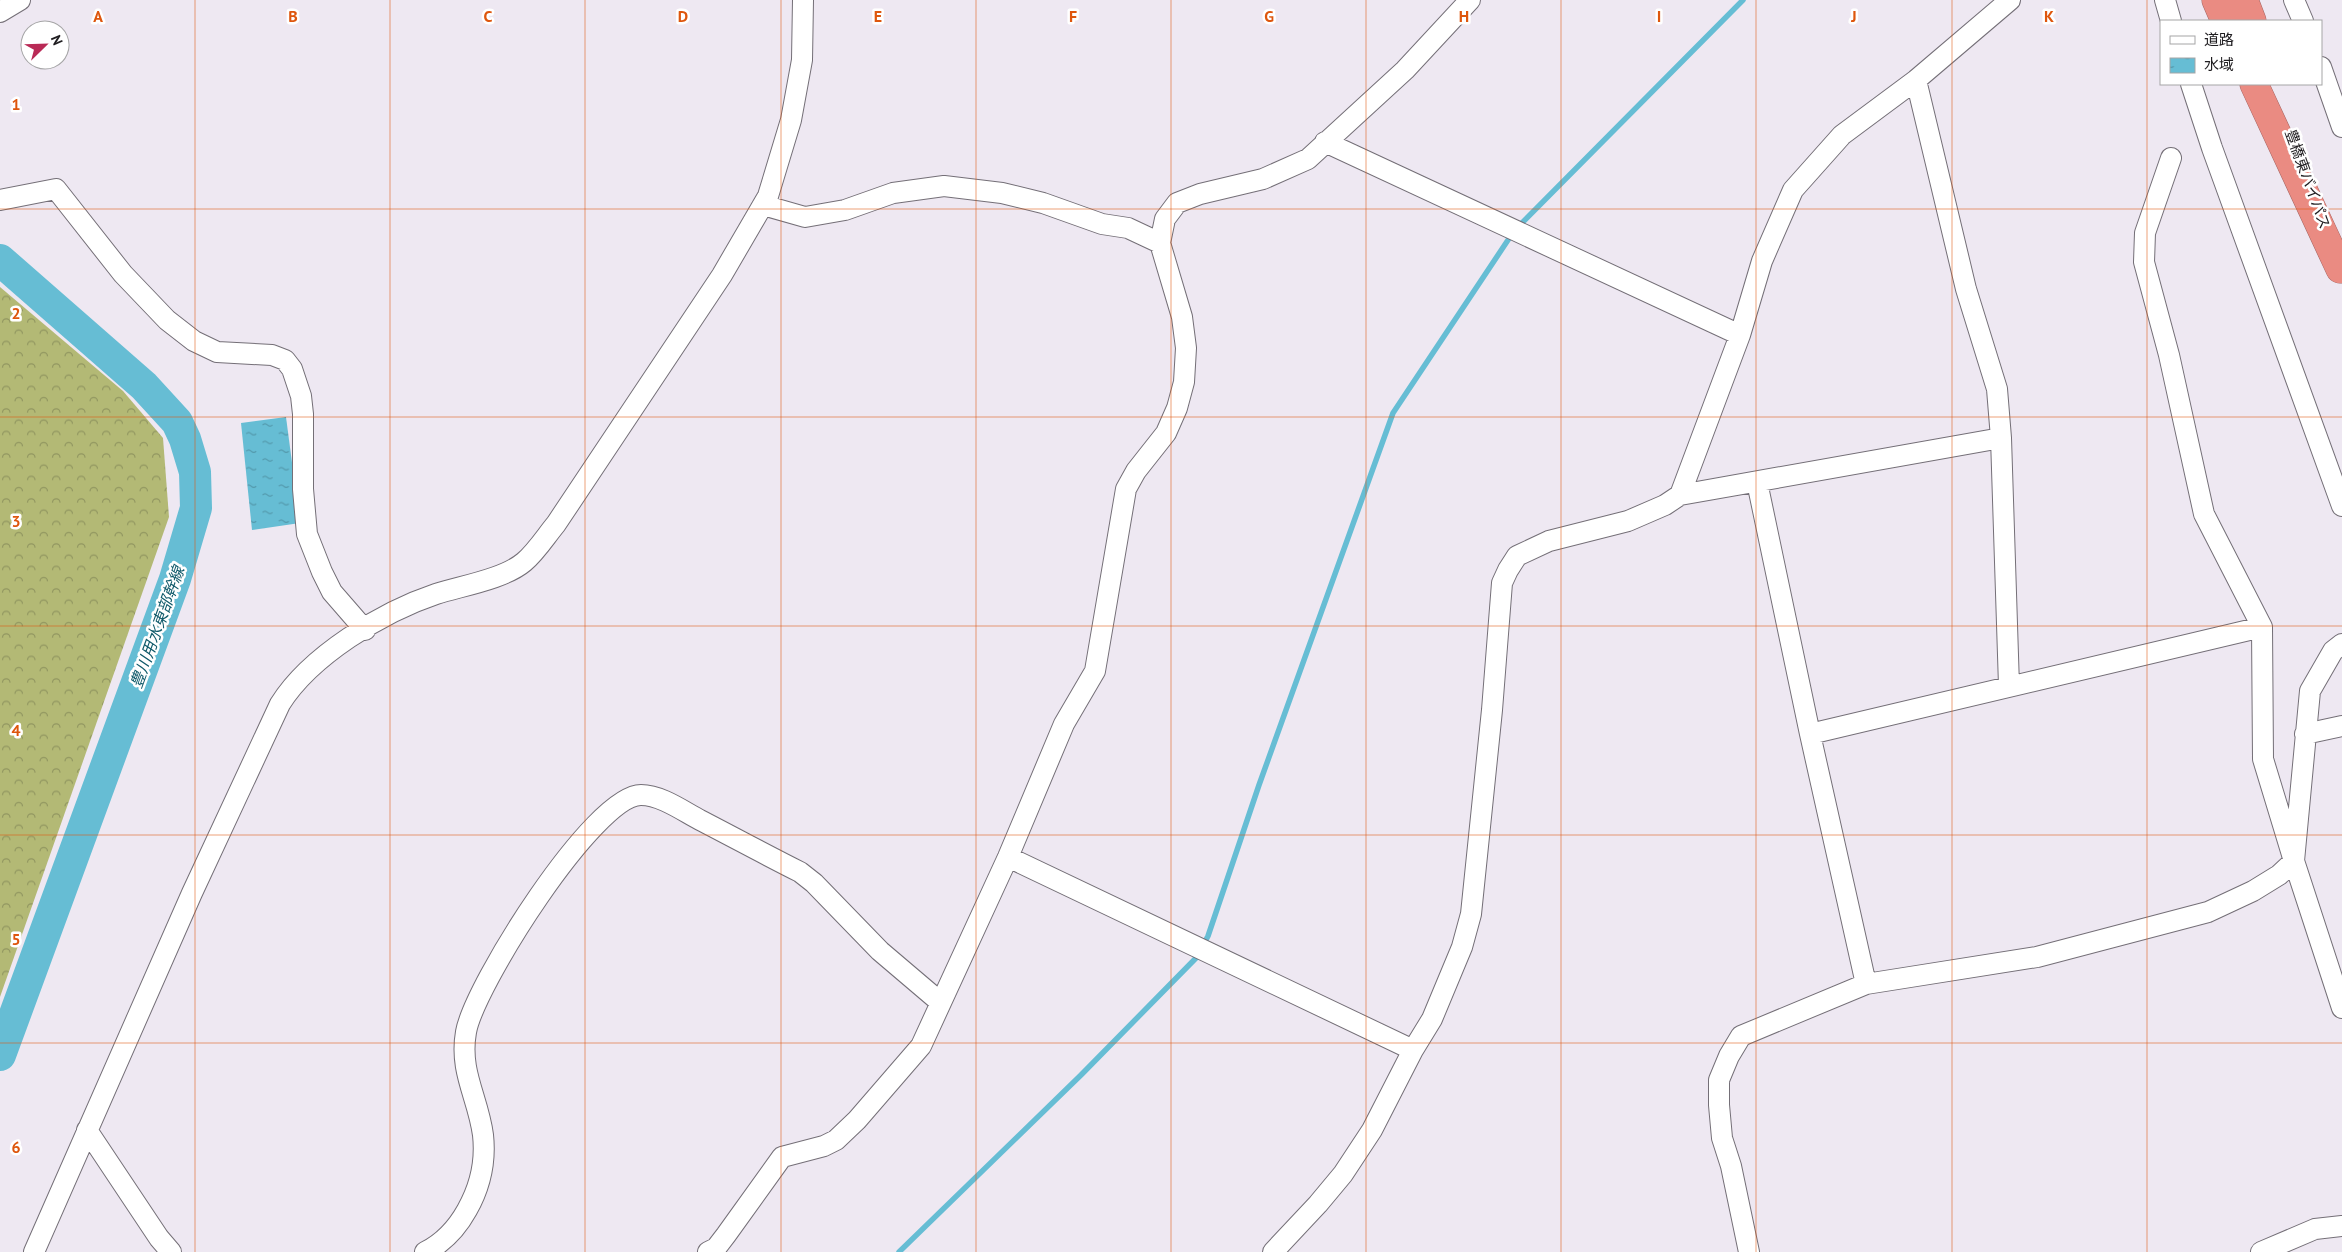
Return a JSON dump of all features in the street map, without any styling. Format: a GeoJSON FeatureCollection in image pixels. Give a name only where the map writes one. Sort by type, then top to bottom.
{"type":"FeatureCollection","features":[{"type":"Feature","properties":{"kind":"highway"},"geometry":{"type":"LineString","coordinates":[[2216,0],[2225,20]]}},
{"type":"Feature","properties":{"kind":"highway"},"geometry":{"type":"LineString","coordinates":[[2244,0],[2252,20]]}},
{"type":"Feature","properties":{"kind":"highway"},"geometry":{"type":"LineString","coordinates":[[2254,85],[2341,271]]}},
{"type":"Feature","properties":{"kind":"highway","name":"豊橋東バイパス"},"geometry":{"type":"LineString","coordinates":[[2274,85],[2341,271]]}},
{"type":"Feature","properties":{"kind":"street"},"geometry":{"type":"LineString","coordinates":[[0,12],[20,0]]}},
{"type":"Feature","properties":{"kind":"street"},"geometry":{"type":"LineString","coordinates":[[34,1252],[192,893],[280,704],[289,690],[305,673],[332,649],[433,595],[506,572],[524,562],[556,524],[722,275],[763,205],[778,168],[791,120],[802,60],[803,0]]}},
{"type":"Feature","properties":{"kind":"street"},"geometry":{"type":"LineString","coordinates":[[708,1252],[716,1248],[782,1157],[824,1146],[836,1140],[857,1120],[921,1046],[1008,857],[1064,724],[1095,672],[1116,538],[1126,489],[1136,471],[1166,434],[1177,408],[1184,382],[1186,348],[1182,317],[1160,243],[1165,219],[1177,203],[1200,194],[1262,179],[1308,159],[1405,70],[1470,0]]}},
{"type":"Feature","properties":{"kind":"street"},"geometry":{"type":"LineString","coordinates":[[1680,495],[1740,335],[1762,261],[1793,190],[1842,135],[1916,80],[2010,0]]}},
{"type":"Feature","properties":{"kind":"street"},"geometry":{"type":"LineString","coordinates":[[2165,0],[2171,20]]}},
{"type":"Feature","properties":{"kind":"street"},"geometry":{"type":"LineString","coordinates":[[2294,0],[2303,20]]}},
{"type":"Feature","properties":{"kind":"street"},"geometry":{"type":"LineString","coordinates":[[2322,70],[2342,127]]}},
{"type":"Feature","properties":{"kind":"street"},"geometry":{"type":"LineString","coordinates":[[1916,80],[1966,289],[1997,389],[2001,438],[2009,686]]}},
{"type":"Feature","properties":{"kind":"street"},"geometry":{"type":"LineString","coordinates":[[2191,85],[2215,157],[2342,506]]}},
{"type":"Feature","properties":{"kind":"street"},"geometry":{"type":"LineString","coordinates":[[1326,142],[1740,335]]}},
{"type":"Feature","properties":{"kind":"street"},"geometry":{"type":"LineString","coordinates":[[2171,158],[2145,232],[2144,262],[2169,355],[2204,514],[2262,627],[2263,759],[2342,1008]]}},
{"type":"Feature","properties":{"kind":"street"},"geometry":{"type":"LineString","coordinates":[[763,205],[805,217],[844,210],[893,193],[944,186],[1002,193],[1044,203],[1102,224],[1128,228],[1160,243]]}},
{"type":"Feature","properties":{"kind":"street"},"geometry":{"type":"LineString","coordinates":[[0,200],[56,190],[123,274],[167,320],[194,341],[217,352],[272,355],[285,360],[292,369],[301,396],[303,489],[308,534],[322,572],[332,592],[365,630]]}},
{"type":"Feature","properties":{"kind":"street"},"geometry":{"type":"LineString","coordinates":[[1273,1252],[1343,1174],[1372,1130],[1413,1050],[1432,1019],[1462,946],[1471,914],[1492,710],[1502,583],[1517,556],[1549,541],[1628,521],[1665,505],[1680,495],[2001,438]]}},
{"type":"Feature","properties":{"kind":"street"},"geometry":{"type":"LineString","coordinates":[[1757,482],[1810,734],[1866,984]]}},
{"type":"Feature","properties":{"kind":"street"},"geometry":{"type":"LineString","coordinates":[[1810,734],[2262,627]]}},
{"type":"Feature","properties":{"kind":"street"},"geometry":{"type":"LineString","coordinates":[[1749,1252],[1731,1166],[1722,1138],[1719,1080],[1729,1056],[1741,1036],[1866,984],[2036,957],[2208,912],[2253,891],[2279,874],[2294,861],[2304,734],[2310,692],[2333,651],[2342,644]]}},
{"type":"Feature","properties":{"kind":"street"},"geometry":{"type":"LineString","coordinates":[[2304,734],[2342,726]]}},
{"type":"Feature","properties":{"kind":"street"},"geometry":{"type":"LineString","coordinates":[[425,1252],[441,1244],[464,1216],[478,1190],[483,1162],[483,1134],[464,1063],[466,1030],[483,988],[548,881],[587,835],[621,802],[635,795],[652,796],[800,872],[814,883],[880,951],[940,1002]]}},
{"type":"Feature","properties":{"kind":"street"},"geometry":{"type":"LineString","coordinates":[[1008,857],[1413,1050]]}},
{"type":"Feature","properties":{"kind":"street"},"geometry":{"type":"LineString","coordinates":[[87,1130],[159,1238],[171,1252]]}},
{"type":"Feature","properties":{"kind":"street"},"geometry":{"type":"LineString","coordinates":[[2261,1252],[2315,1229],[2342,1226]]}},
{"type":"Feature","properties":{"kind":"green space"},"geometry":{"type":"Polygon","coordinates":[[[0,287],[123,391],[163,438],[169,517],[0,997],[0,287]]]}},
{"type":"Feature","properties":{"kind":"water"},"geometry":{"type":"Polygon","coordinates":[[[286,417],[300,523],[252,530],[241,423],[286,417]]]}},
{"type":"Feature","properties":{"kind":"waterway"},"geometry":{"type":"LineString","coordinates":[[1518,227],[1743,0]]}},
{"type":"Feature","properties":{"kind":"waterway"},"geometry":{"type":"LineString","coordinates":[[899,1252],[1081,1075],[1197,957],[1208,936],[1259,785],[1393,413],[1512,234]]}},
{"type":"Feature","properties":{"kind":"waterway","name":"豊川用水東部幹線"},"geometry":{"type":"LineString","coordinates":[[0,260],[144,386],[177,422],[185,439],[195,472],[196,508],[175,579],[0,1055]]}}]}
